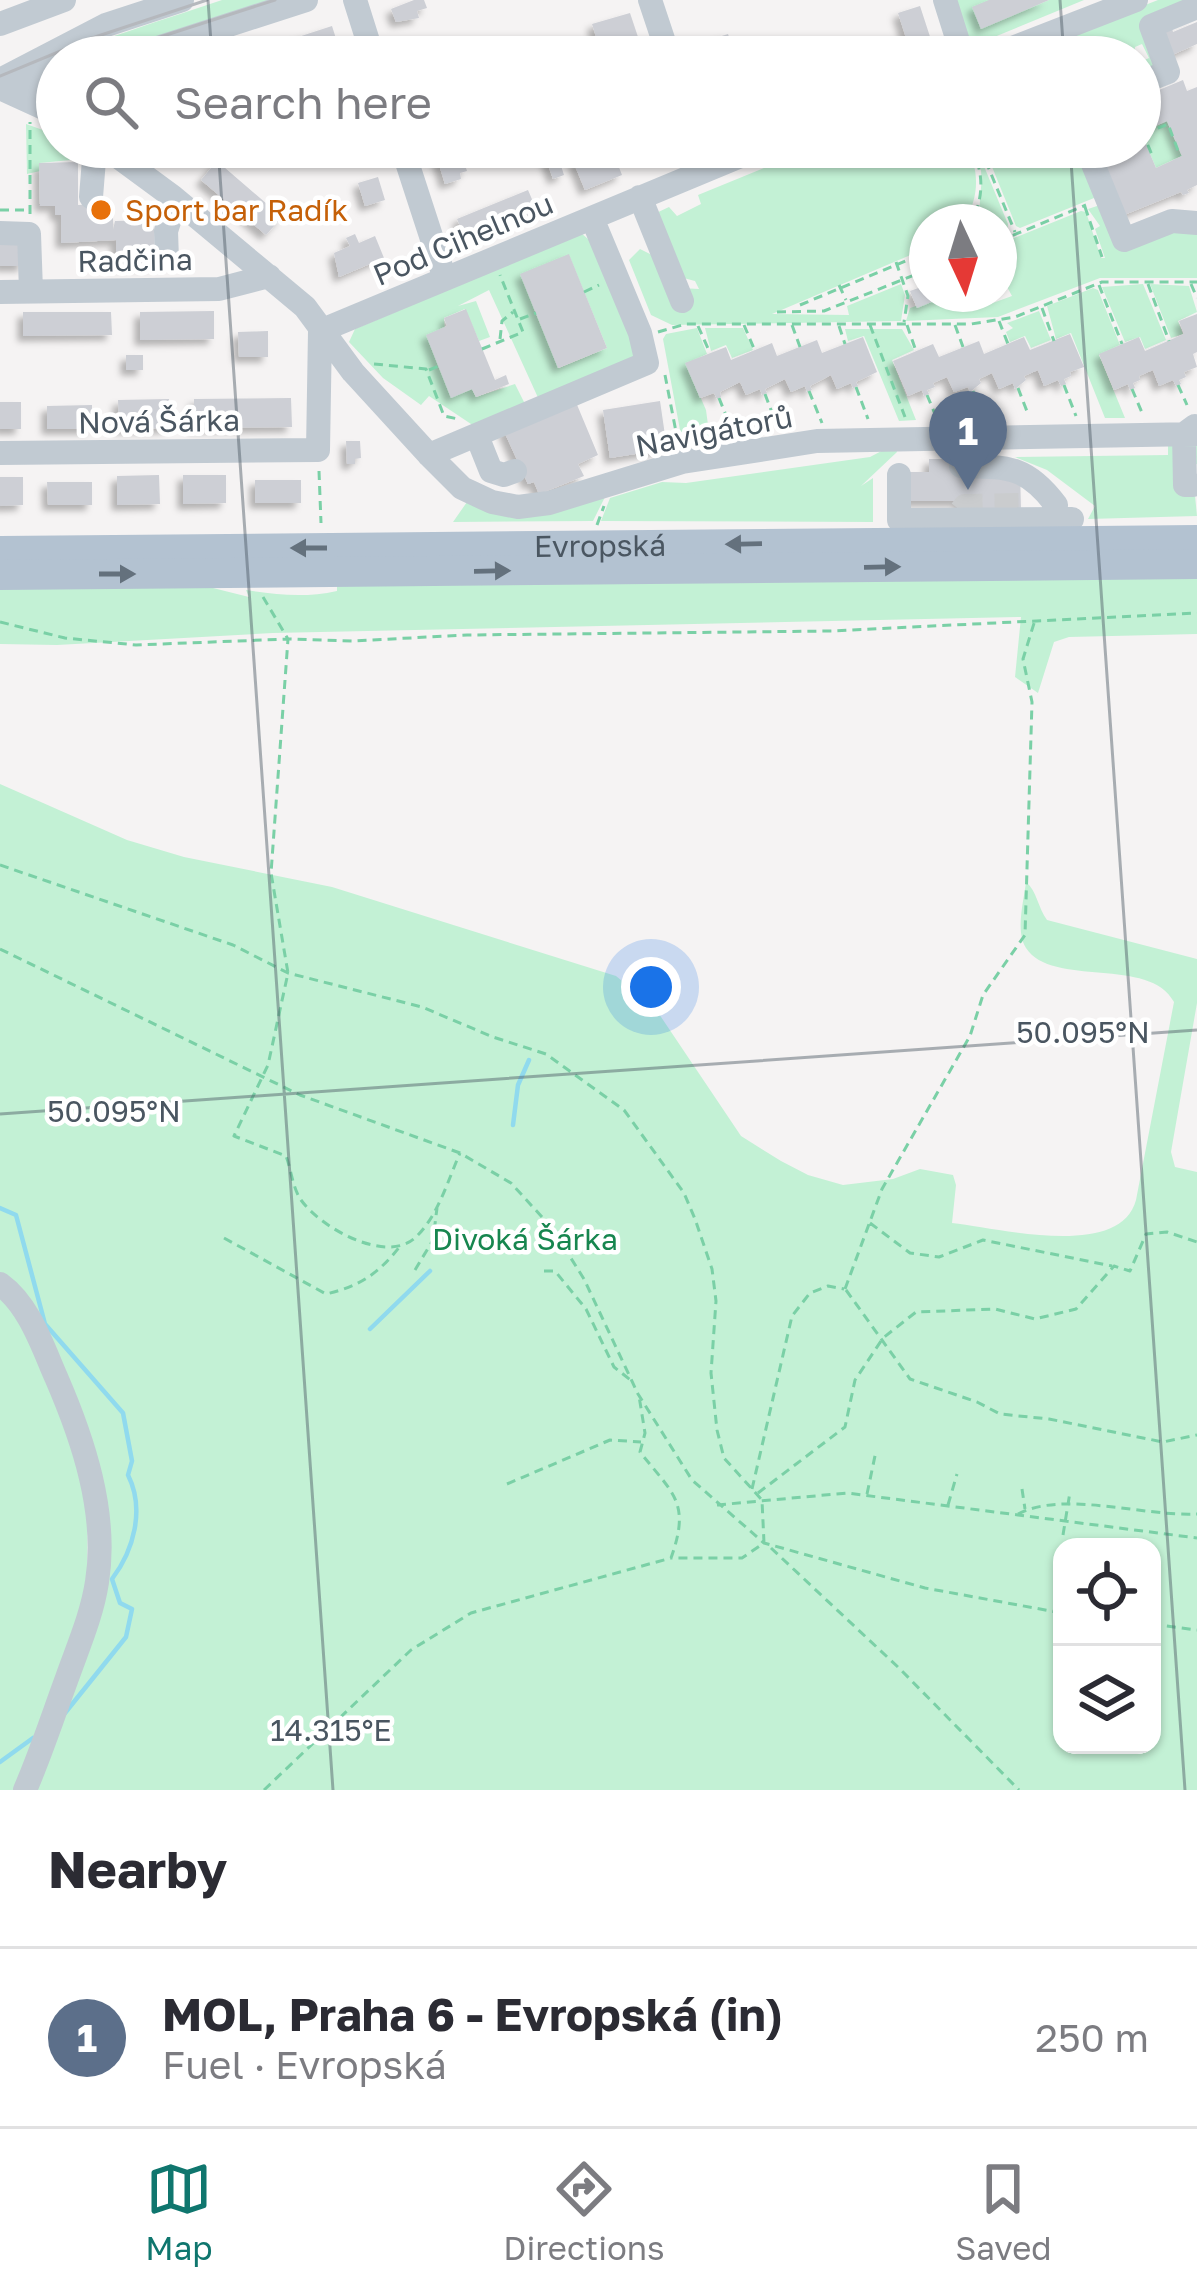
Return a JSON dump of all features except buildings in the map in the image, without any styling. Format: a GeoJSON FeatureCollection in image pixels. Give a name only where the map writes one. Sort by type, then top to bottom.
{"type":"FeatureCollection","features":[{"type":"Feature","properties":{"kind":"main road","name":"Evropská"},"geometry":{"type":"LineString","coordinates":[[0,551],[948,524],[1114,541],[1197,540]]}},
{"type":"Feature","properties":{"kind":"main road","name":"Evropská"},"geometry":{"type":"LineString","coordinates":[[0,575],[1197,564]]}},
{"type":"Feature","properties":{"kind":"street"},"geometry":{"type":"LineString","coordinates":[[0,24],[64,0]]}},
{"type":"Feature","properties":{"kind":"street"},"geometry":{"type":"LineString","coordinates":[[87,36],[182,0]]}},
{"type":"Feature","properties":{"kind":"street"},"geometry":{"type":"LineString","coordinates":[[222,36],[305,0]]}},
{"type":"Feature","properties":{"kind":"street"},"geometry":{"type":"LineString","coordinates":[[355,0],[361,36]]}},
{"type":"Feature","properties":{"kind":"street"},"geometry":{"type":"LineString","coordinates":[[650,0],[661,36]]}},
{"type":"Feature","properties":{"kind":"street"},"geometry":{"type":"LineString","coordinates":[[945,0],[956,36]]}},
{"type":"Feature","properties":{"kind":"street"},"geometry":{"type":"LineString","coordinates":[[1043,36],[1136,0]]}},
{"type":"Feature","properties":{"kind":"street"},"geometry":{"type":"LineString","coordinates":[[1155,36],[1151,26],[1197,7]]}},
{"type":"Feature","properties":{"kind":"street"},"geometry":{"type":"LineString","coordinates":[[0,85],[36,65]]}},
{"type":"Feature","properties":{"kind":"street"},"geometry":{"type":"LineString","coordinates":[[0,85],[36,85]]}},
{"type":"Feature","properties":{"kind":"street"},"geometry":{"type":"LineString","coordinates":[[0,85],[36,103]]}},
{"type":"Feature","properties":{"kind":"street"},"geometry":{"type":"LineString","coordinates":[[92,197],[94,168]]}},
{"type":"Feature","properties":{"kind":"street","name":"Navigátorů"},"geometry":{"type":"LineString","coordinates":[[133,168],[305,307],[320,332],[429,455],[471,494],[518,507],[549,503],[682,462],[817,441],[1193,428]]}},
{"type":"Feature","properties":{"kind":"street"},"geometry":{"type":"LineString","coordinates":[[403,168],[445,279]]}},
{"type":"Feature","properties":{"kind":"street","name":"Pod Cihelnou"},"geometry":{"type":"LineString","coordinates":[[320,332],[640,197],[687,168]]}},
{"type":"Feature","properties":{"kind":"street"},"geometry":{"type":"LineString","coordinates":[[1095,168],[1124,240],[1172,221],[1197,223]]}},
{"type":"Feature","properties":{"kind":"street"},"geometry":{"type":"LineString","coordinates":[[640,197],[684,289]]}},
{"type":"Feature","properties":{"kind":"street"},"geometry":{"type":"LineString","coordinates":[[167,260],[166,231],[176,200]]}},
{"type":"Feature","properties":{"kind":"street"},"geometry":{"type":"LineString","coordinates":[[429,455],[646,364],[640,333],[592,218]]}},
{"type":"Feature","properties":{"kind":"street"},"geometry":{"type":"LineString","coordinates":[[0,233],[29,234],[31,291]]}},
{"type":"Feature","properties":{"kind":"street","name":"Radčina"},"geometry":{"type":"LineString","coordinates":[[0,292],[219,289],[269,276]]}},
{"type":"Feature","properties":{"kind":"street"},"geometry":{"type":"LineString","coordinates":[[318,450],[320,332]]}},
{"type":"Feature","properties":{"kind":"street"},"geometry":{"type":"LineString","coordinates":[[1193,428],[1185,485],[1193,485]]}},
{"type":"Feature","properties":{"kind":"street"},"geometry":{"type":"LineString","coordinates":[[484,433],[491,471],[503,476],[515,471]]}},
{"type":"Feature","properties":{"kind":"street","name":"Nová Šárka"},"geometry":{"type":"LineString","coordinates":[[0,453],[318,450]]}},
{"type":"Feature","properties":{"kind":"street"},"geometry":{"type":"LineString","coordinates":[[961,466],[1023,471],[1064,512],[1114,541]]}},
{"type":"Feature","properties":{"kind":"street"},"geometry":{"type":"LineString","coordinates":[[899,476],[899,520],[948,524],[1064,512]]}},
{"type":"Feature","properties":{"kind":"street"},"geometry":{"type":"LineString","coordinates":[[1021,506],[1064,512]]}},
{"type":"Feature","properties":{"kind":"street"},"geometry":{"type":"LineString","coordinates":[[0,1284],[33,1324],[85,1455],[96,1503],[98,1581],[52,1724],[25,1790]]}},
{"type":"Feature","properties":{"kind":"path"},"geometry":{"type":"LineString","coordinates":[[30,120],[30,222]]}},
{"type":"Feature","properties":{"kind":"path"},"geometry":{"type":"LineString","coordinates":[[1161,126],[1167,124],[1180,156]]}},
{"type":"Feature","properties":{"kind":"path"},"geometry":{"type":"LineString","coordinates":[[978,204],[982,191],[979,168]]}},
{"type":"Feature","properties":{"kind":"path"},"geometry":{"type":"LineString","coordinates":[[988,168],[1003,204]]}},
{"type":"Feature","properties":{"kind":"path"},"geometry":{"type":"LineString","coordinates":[[1017,234],[1097,199]]}},
{"type":"Feature","properties":{"kind":"path"},"geometry":{"type":"LineString","coordinates":[[1084,206],[1102,257]]}},
{"type":"Feature","properties":{"kind":"path"},"geometry":{"type":"LineString","coordinates":[[0,210],[30,209]]}},
{"type":"Feature","properties":{"kind":"path"},"geometry":{"type":"LineString","coordinates":[[800,305],[909,259]]}},
{"type":"Feature","properties":{"kind":"path"},"geometry":{"type":"LineString","coordinates":[[897,263],[908,296],[905,324],[916,351]]}},
{"type":"Feature","properties":{"kind":"path"},"geometry":{"type":"LineString","coordinates":[[482,349],[523,332],[497,268]]}},
{"type":"Feature","properties":{"kind":"path"},"geometry":{"type":"LineString","coordinates":[[777,312],[824,311],[909,276]]}},
{"type":"Feature","properties":{"kind":"path"},"geometry":{"type":"LineString","coordinates":[[1147,282],[1169,341]]}},
{"type":"Feature","properties":{"kind":"path"},"geometry":{"type":"LineString","coordinates":[[657,332],[698,324],[998,320],[1098,284],[1194,282],[1197,298]]}},
{"type":"Feature","properties":{"kind":"path"},"geometry":{"type":"LineString","coordinates":[[1098,284],[1123,344]]}},
{"type":"Feature","properties":{"kind":"path"},"geometry":{"type":"LineString","coordinates":[[840,286],[847,302]]}},
{"type":"Feature","properties":{"kind":"path"},"geometry":{"type":"LineString","coordinates":[[1042,306],[1054,340]]}},
{"type":"Feature","properties":{"kind":"path"},"geometry":{"type":"LineString","coordinates":[[501,341],[502,321],[514,311]]}},
{"type":"Feature","properties":{"kind":"path"},"geometry":{"type":"LineString","coordinates":[[518,320],[536,313]]}},
{"type":"Feature","properties":{"kind":"path"},"geometry":{"type":"LineString","coordinates":[[998,320],[1008,344]]}},
{"type":"Feature","properties":{"kind":"path"},"geometry":{"type":"LineString","coordinates":[[698,324],[710,353]]}},
{"type":"Feature","properties":{"kind":"path"},"geometry":{"type":"LineString","coordinates":[[744,324],[754,351]]}},
{"type":"Feature","properties":{"kind":"path"},"geometry":{"type":"LineString","coordinates":[[791,324],[800,347]]}},
{"type":"Feature","properties":{"kind":"path"},"geometry":{"type":"LineString","coordinates":[[838,324],[845,344]]}},
{"type":"Feature","properties":{"kind":"path"},"geometry":{"type":"LineString","coordinates":[[869,324],[908,424]]}},
{"type":"Feature","properties":{"kind":"path"},"geometry":{"type":"LineString","coordinates":[[954,324],[963,347]]}},
{"type":"Feature","properties":{"kind":"path"},"geometry":{"type":"LineString","coordinates":[[362,363],[427,371],[439,366]]}},
{"type":"Feature","properties":{"kind":"path"},"geometry":{"type":"LineString","coordinates":[[427,371],[445,416],[471,417],[484,433]]}},
{"type":"Feature","properties":{"kind":"path"},"geometry":{"type":"LineString","coordinates":[[1064,385],[1078,422]]}},
{"type":"Feature","properties":{"kind":"path"},"geometry":{"type":"LineString","coordinates":[[1178,385],[1193,428]]}},
{"type":"Feature","properties":{"kind":"path"},"geometry":{"type":"LineString","coordinates":[[856,387],[871,424]]}},
{"type":"Feature","properties":{"kind":"path"},"geometry":{"type":"LineString","coordinates":[[1018,388],[1032,423]]}},
{"type":"Feature","properties":{"kind":"path"},"geometry":{"type":"LineString","coordinates":[[1132,388],[1146,421]]}},
{"type":"Feature","properties":{"kind":"path"},"geometry":{"type":"LineString","coordinates":[[809,391],[824,428]]}},
{"type":"Feature","properties":{"kind":"path"},"geometry":{"type":"LineString","coordinates":[[973,392],[985,423]]}},
{"type":"Feature","properties":{"kind":"path"},"geometry":{"type":"LineString","coordinates":[[765,394],[779,431]]}},
{"type":"Feature","properties":{"kind":"path"},"geometry":{"type":"LineString","coordinates":[[927,395],[939,423]]}},
{"type":"Feature","properties":{"kind":"path"},"geometry":{"type":"LineString","coordinates":[[719,398],[736,439]]}},
{"type":"Feature","properties":{"kind":"path"},"geometry":{"type":"LineString","coordinates":[[318,450],[321,524]]}},
{"type":"Feature","properties":{"kind":"path"},"geometry":{"type":"LineString","coordinates":[[258,592],[270,604],[288,639],[271,873],[288,973],[262,1076],[234,1136],[286,1156],[303,1203],[350,1239],[387,1250],[414,1240],[437,1206],[460,1153]]}},
{"type":"Feature","properties":{"kind":"path"},"geometry":{"type":"LineString","coordinates":[[0,622],[65,638],[136,645],[832,631],[1197,613]]}},
{"type":"Feature","properties":{"kind":"path"},"geometry":{"type":"LineString","coordinates":[[845,1289],[882,1189],[970,1036],[983,995],[1025,934],[1033,702],[1023,659],[1035,620]]}},
{"type":"Feature","properties":{"kind":"path"},"geometry":{"type":"LineString","coordinates":[[0,865],[233,945],[288,973],[422,1007],[546,1054],[624,1110],[684,1193],[701,1235],[716,1300],[711,1373],[717,1430],[724,1458],[763,1501],[767,1545]]}},
{"type":"Feature","properties":{"kind":"path"},"geometry":{"type":"LineString","coordinates":[[0,949],[300,1095],[460,1153],[511,1183],[552,1228],[584,1279],[634,1383],[645,1433],[640,1451],[677,1500],[682,1527],[671,1558]]}},
{"type":"Feature","properties":{"kind":"path"},"geometry":{"type":"LineString","coordinates":[[416,1270],[433,1240],[437,1206]]}},
{"type":"Feature","properties":{"kind":"path"},"geometry":{"type":"LineString","coordinates":[[870,1223],[910,1253],[939,1257],[983,1240],[1130,1271],[1146,1234],[1167,1232],[1197,1242]]}},
{"type":"Feature","properties":{"kind":"path"},"geometry":{"type":"LineString","coordinates":[[224,1238],[326,1294],[353,1288],[379,1273],[402,1244]]}},
{"type":"Feature","properties":{"kind":"path"},"geometry":{"type":"LineString","coordinates":[[757,1494],[845,1427],[855,1380],[883,1338],[916,1312],[995,1310],[1035,1319],[1076,1309],[1114,1266]]}},
{"type":"Feature","properties":{"kind":"path"},"geometry":{"type":"LineString","coordinates":[[544,1271],[555,1271],[576,1296],[614,1367],[634,1383]]}},
{"type":"Feature","properties":{"kind":"path"},"geometry":{"type":"LineString","coordinates":[[752,1489],[792,1316],[810,1293],[828,1286],[845,1289],[910,1379],[1000,1414],[1163,1442],[1197,1435]]}},
{"type":"Feature","properties":{"kind":"path"},"geometry":{"type":"LineString","coordinates":[[638,1394],[692,1480],[914,1682],[1018,1790]]}},
{"type":"Feature","properties":{"kind":"path"},"geometry":{"type":"LineString","coordinates":[[507,1484],[610,1440],[643,1443]]}},
{"type":"Feature","properties":{"kind":"path"},"geometry":{"type":"LineString","coordinates":[[867,1496],[876,1451]]}},
{"type":"Feature","properties":{"kind":"path"},"geometry":{"type":"LineString","coordinates":[[948,1506],[957,1474]]}},
{"type":"Feature","properties":{"kind":"path"},"geometry":{"type":"LineString","coordinates":[[1022,1489],[1025,1511]]}},
{"type":"Feature","properties":{"kind":"path"},"geometry":{"type":"LineString","coordinates":[[1063,1535],[1070,1492]]}},
{"type":"Feature","properties":{"kind":"path"},"geometry":{"type":"LineString","coordinates":[[716,1505],[848,1493],[1197,1538]]}},
{"type":"Feature","properties":{"kind":"path"},"geometry":{"type":"LineString","coordinates":[[1016,1515],[1068,1506],[1197,1514]]}},
{"type":"Feature","properties":{"kind":"path"},"geometry":{"type":"LineString","coordinates":[[264,1790],[411,1650],[471,1613],[671,1558],[742,1558],[767,1545],[925,1588],[1053,1610]]}},
{"type":"Feature","properties":{"kind":"path"},"geometry":{"type":"LineString","coordinates":[[1161,1625],[1197,1630]]}},
{"type":"Feature","properties":{"kind":"green space"},"geometry":{"type":"Polygon","coordinates":[[[222,0],[281,0],[168,36],[116,36],[222,0]]]}},
{"type":"Feature","properties":{"kind":"green space"},"geometry":{"type":"Polygon","coordinates":[[[955,0],[989,0],[982,28],[1049,0],[1084,0],[997,36],[966,36],[955,0]]]}},
{"type":"Feature","properties":{"kind":"green space"},"geometry":{"type":"Polygon","coordinates":[[[1158,0],[1197,0],[1141,30],[1143,36],[1066,36],[1158,0]]]}},
{"type":"Feature","properties":{"kind":"green space"},"geometry":{"type":"Polygon","coordinates":[[[1167,121],[1182,156],[1161,166],[1161,124],[1167,121]]]}},
{"type":"Feature","properties":{"kind":"green space"},"geometry":{"type":"Polygon","coordinates":[[[26,124],[36,128],[36,168],[40,168],[27,174],[26,124]]]}},
{"type":"Feature","properties":{"kind":"green space"},"geometry":{"type":"Polygon","coordinates":[[[764,168],[974,168],[976,185],[973,204],[909,204],[909,256],[772,314],[849,315],[847,306],[901,284],[905,295],[901,321],[672,325],[651,315],[629,260],[640,249],[658,258],[681,288],[699,289],[695,281],[672,275],[652,215],[669,207],[677,216],[701,204],[698,195],[764,168]]]}},
{"type":"Feature","properties":{"kind":"green space"},"geometry":{"type":"Polygon","coordinates":[[[981,168],[985,168],[1000,204],[980,204],[981,168]]]}},
{"type":"Feature","properties":{"kind":"green space"},"geometry":{"type":"Polygon","coordinates":[[[993,168],[1088,168],[1099,196],[1020,228],[1017,204],[1007,204],[993,168]]]}},
{"type":"Feature","properties":{"kind":"green space"},"geometry":{"type":"Polygon","coordinates":[[[1100,205],[1120,251],[1184,225],[1197,228],[1197,278],[1100,278],[1017,310],[1017,237],[1086,212],[1101,258],[1105,258],[1095,229],[1100,226],[1088,209],[1100,205]]]}},
{"type":"Feature","properties":{"kind":"green space"},"geometry":{"type":"Polygon","coordinates":[[[581,233],[594,244],[638,357],[540,402],[489,290],[458,306],[476,301],[490,337],[479,341],[465,309],[444,318],[451,397],[472,389],[476,397],[515,384],[527,408],[477,428],[429,396],[421,405],[383,378],[349,342],[355,329],[581,233]],[[569,255],[558,368],[607,348],[569,255]]]}},
{"type":"Feature","properties":{"kind":"green space"},"geometry":{"type":"Polygon","coordinates":[[[1143,284],[1166,340],[1145,349],[1140,337],[1125,342],[1102,287],[1143,284]]]}},
{"type":"Feature","properties":{"kind":"green space"},"geometry":{"type":"Polygon","coordinates":[[[1150,284],[1189,286],[1197,312],[1178,321],[1183,334],[1171,338],[1150,284]]]}},
{"type":"Feature","properties":{"kind":"green space"},"geometry":{"type":"Polygon","coordinates":[[[1098,290],[1120,345],[1099,355],[1125,418],[1105,418],[1071,333],[1056,339],[1047,306],[1098,290]]]}},
{"type":"Feature","properties":{"kind":"green space"},"geometry":{"type":"Polygon","coordinates":[[[909,311],[1011,312],[998,317],[906,321],[909,311]]]}},
{"type":"Feature","properties":{"kind":"green space"},"geometry":{"type":"Polygon","coordinates":[[[1039,311],[1051,340],[1031,348],[1025,336],[1010,342],[1006,332],[1013,328],[1007,323],[1039,311]]]}},
{"type":"Feature","properties":{"kind":"green space"},"geometry":{"type":"Polygon","coordinates":[[[697,328],[707,354],[686,364],[706,410],[710,440],[683,446],[663,339],[666,334],[697,328]]]}},
{"type":"Feature","properties":{"kind":"green space"},"geometry":{"type":"Polygon","coordinates":[[[705,328],[743,328],[753,350],[732,358],[726,345],[711,351],[705,328]]]}},
{"type":"Feature","properties":{"kind":"green space"},"geometry":{"type":"Polygon","coordinates":[[[845,329],[902,329],[914,350],[892,360],[916,420],[899,421],[864,336],[848,341],[845,329]]]}},
{"type":"Feature","properties":{"kind":"green space"},"geometry":{"type":"Polygon","coordinates":[[[1168,442],[1197,442],[1197,464],[1192,465],[1197,516],[1088,519],[1095,506],[1047,470],[1015,457],[1168,455],[1168,442]]]}},
{"type":"Feature","properties":{"kind":"green space"},"geometry":{"type":"Polygon","coordinates":[[[895,444],[897,452],[861,486],[873,478],[873,522],[601,521],[610,498],[662,482],[686,483],[870,457],[895,444]]]}},
{"type":"Feature","properties":{"kind":"green space"},"geometry":{"type":"Polygon","coordinates":[[[607,493],[593,521],[453,522],[467,502],[607,493]]]}},
{"type":"Feature","properties":{"kind":"green space"},"geometry":{"type":"Polygon","coordinates":[[[1197,573],[1197,634],[1069,637],[1054,642],[1038,693],[1015,677],[1021,617],[273,633],[0,644],[0,585],[209,587],[249,597],[246,590],[303,595],[337,591],[337,586],[1197,573]]]}},
{"type":"Feature","properties":{"kind":"green space","name":"Divoká Šárka"},"geometry":{"type":"Polygon","coordinates":[[[0,784],[127,840],[184,857],[332,887],[616,976],[655,1008],[741,1136],[808,1175],[843,1185],[893,1179],[920,1169],[953,1175],[952,1223],[998,1230],[1083,1235],[1107,1230],[1125,1218],[1136,1200],[1174,1002],[1162,988],[1144,980],[1039,960],[1026,948],[1021,933],[1026,882],[1047,920],[1197,959],[1197,1003],[1171,1152],[1175,1167],[1197,1172],[1197,1790],[31,1790],[103,1585],[88,1492],[87,1592],[17,1790],[0,1790],[0,784]]]}},
{"type":"Feature","properties":{"kind":"waterway"},"geometry":{"type":"LineString","coordinates":[[513,1125],[518,1085],[529,1060]]}},
{"type":"Feature","properties":{"kind":"waterway"},"geometry":{"type":"LineString","coordinates":[[0,1208],[16,1215],[45,1324],[123,1413],[132,1461],[128,1475],[136,1502],[135,1529],[112,1579],[120,1603],[132,1609],[126,1637],[65,1713]]}},
{"type":"Feature","properties":{"kind":"waterway"},"geometry":{"type":"LineString","coordinates":[[370,1329],[430,1271]]}},
{"type":"Feature","properties":{"kind":"waterway"},"geometry":{"type":"LineString","coordinates":[[0,1762],[33,1738]]}},
{"type":"Feature","properties":{"kind":"tunnel"},"geometry":{"type":"LineString","coordinates":[[961,511],[965,506],[1021,505]]}},
{"type":"Feature","properties":{"kind":"tram line"},"geometry":{"type":"LineString","coordinates":[[98,36],[207,0]]}},
{"type":"Feature","properties":{"kind":"tram line"},"geometry":{"type":"LineString","coordinates":[[163,36],[275,0]]}},
{"type":"Feature","properties":{"kind":"tram line"},"geometry":{"type":"LineString","coordinates":[[0,76],[36,61]]}},
{"type":"Feature","properties":{"kind":"place","name":"Sport bar Radík"},"geometry":{"type":"Point","coordinates":[101,210]}},
{"type":"Feature","properties":{"kind":"place","name":"MOL, Praha 6 - Evropská (in)"},"geometry":{"type":"Point","coordinates":[968,490]}}]}
